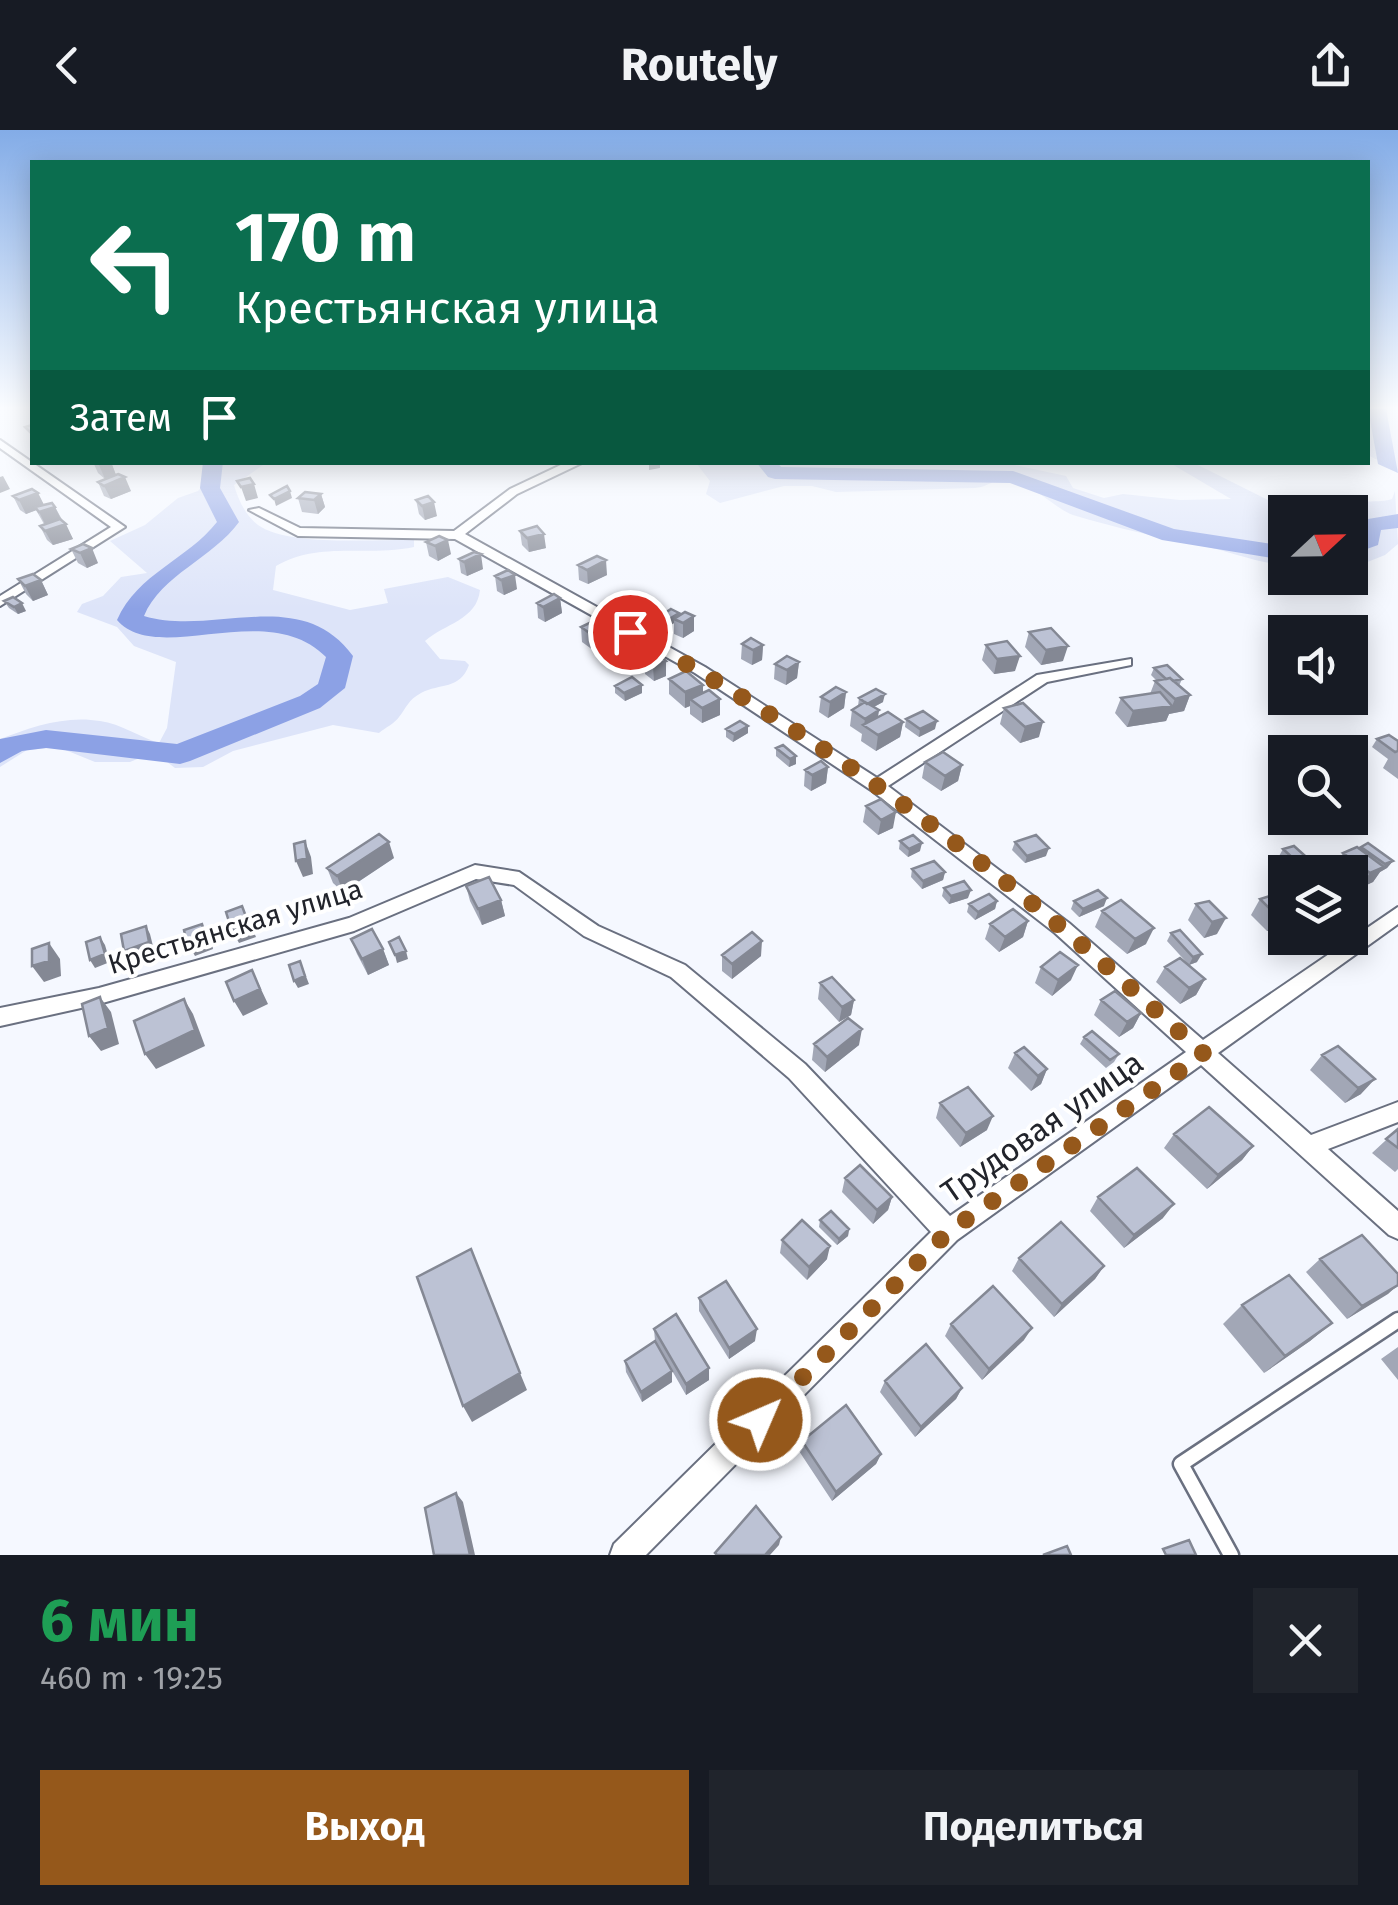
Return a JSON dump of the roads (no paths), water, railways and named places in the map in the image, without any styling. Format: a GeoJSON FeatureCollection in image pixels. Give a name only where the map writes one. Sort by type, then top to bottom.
{"type":"FeatureCollection","features":[{"type":"Feature","properties":{"kind":"street"},"geometry":{"type":"LineString","coordinates":[[0,602],[119,527],[47,476]]}},
{"type":"Feature","properties":{"kind":"street"},"geometry":{"type":"LineString","coordinates":[[457,536],[488,506],[545,476]]}},
{"type":"Feature","properties":{"kind":"street"},"geometry":{"type":"LineString","coordinates":[[255,510],[298,532],[457,536],[700,670],[878,786],[1062,928],[1398,1227]]}},
{"type":"Feature","properties":{"kind":"street"},"geometry":{"type":"LineString","coordinates":[[878,786],[1042,678],[1126,662]]}},
{"type":"Feature","properties":{"kind":"street","name":"Крестьянская улица"},"geometry":{"type":"LineString","coordinates":[[0,1016],[99,996],[354,924],[475,872],[519,879],[591,932],[678,971],[797,1071],[948,1232]]}},
{"type":"Feature","properties":{"kind":"street","name":"Трудовая улица"},"geometry":{"type":"LineString","coordinates":[[626,1555],[948,1232],[1398,914]]}},
{"type":"Feature","properties":{"kind":"street"},"geometry":{"type":"LineString","coordinates":[[1309,1146],[1398,1112]]}},
{"type":"Feature","properties":{"kind":"lane"},"geometry":{"type":"LineString","coordinates":[[1231,1555],[1181,1464],[1398,1320]]}},
{"type":"Feature","properties":{"kind":"waterway"},"geometry":{"type":"LineString","coordinates":[[0,753],[14,743],[46,739],[180,754],[310,702],[331,688],[340,656],[319,637],[293,626],[270,622],[175,629],[130,620],[147,591],[204,548],[228,522],[210,488],[211,476]]}},
{"type":"Feature","properties":{"kind":"waterway"},"geometry":{"type":"LineString","coordinates":[[924,476],[1013,477],[1170,535],[1268,550]]}},
{"type":"Feature","properties":{"kind":"waterway"},"geometry":{"type":"LineString","coordinates":[[1368,541],[1370,525],[1398,521]]}}]}
